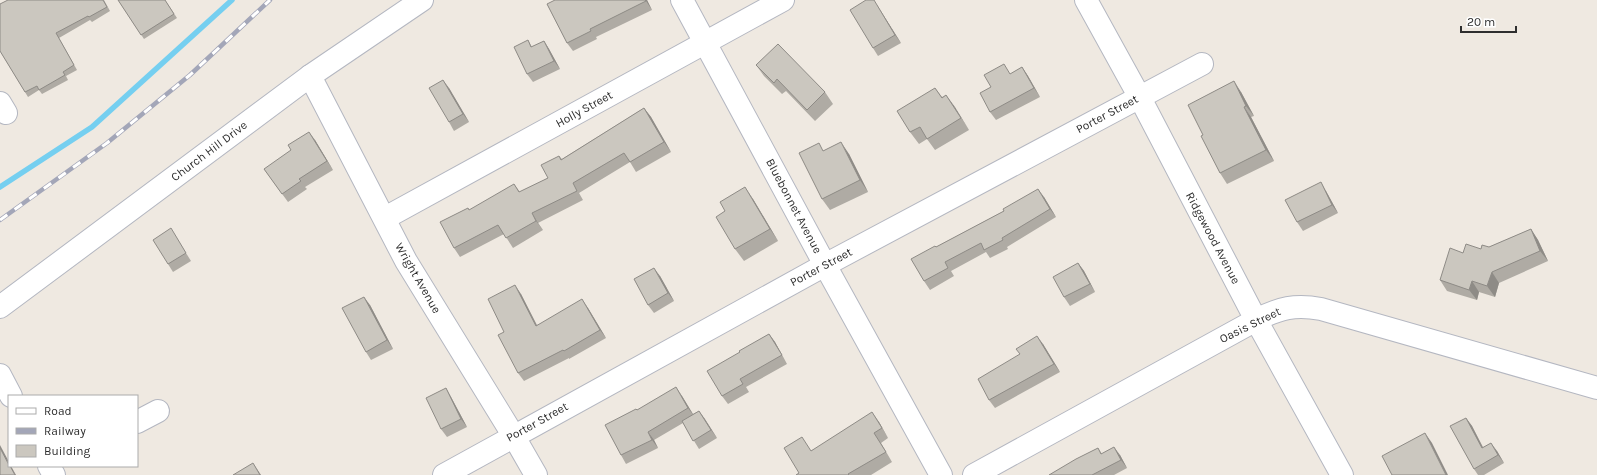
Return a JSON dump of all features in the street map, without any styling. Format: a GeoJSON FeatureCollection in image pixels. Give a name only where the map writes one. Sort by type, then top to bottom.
{"type":"FeatureCollection","features":[{"type":"Feature","properties":{"kind":"street","name":"Church Hill Drive"},"geometry":{"type":"LineString","coordinates":[[0,307],[310,76],[422,0]]}},
{"type":"Feature","properties":{"kind":"street","name":"Bluebonnet Avenue"},"geometry":{"type":"LineString","coordinates":[[682,0],[825,265],[941,475]]}},
{"type":"Feature","properties":{"kind":"street","name":"Holly Street"},"geometry":{"type":"LineString","coordinates":[[385,218],[783,0]]}},
{"type":"Feature","properties":{"kind":"street","name":"Ridgewood Avenue"},"geometry":{"type":"LineString","coordinates":[[1086,0],[1139,96],[1256,320],[1342,475]]}},
{"type":"Feature","properties":{"kind":"street","name":"Porter Street"},"geometry":{"type":"LineString","coordinates":[[444,475],[825,265],[1139,96],[1202,64]]}},
{"type":"Feature","properties":{"kind":"street","name":"Wright Avenue"},"geometry":{"type":"LineString","coordinates":[[310,76],[406,261],[536,475]]}},
{"type":"Feature","properties":{"kind":"street","name":"Oasis Street"},"geometry":{"type":"LineString","coordinates":[[974,475],[1256,320],[1284,308],[1304,306],[1321,309],[1597,388]]}},
{"type":"Feature","properties":{"kind":"street"},"geometry":{"type":"LineString","coordinates":[[0,375],[10,395]]}},
{"type":"Feature","properties":{"kind":"street"},"geometry":{"type":"LineString","coordinates":[[138,421],[158,411]]}},
{"type":"Feature","properties":{"kind":"building"},"geometry":{"type":"Polygon","coordinates":[[[8,0],[103,0],[107,7],[56,33],[74,65],[63,72],[65,75],[39,90],[37,86],[25,92],[0,51],[0,4],[8,0]]]}},
{"type":"Feature","properties":{"kind":"building"},"geometry":{"type":"Polygon","coordinates":[[[118,0],[165,0],[174,14],[141,35],[118,0]]]}},
{"type":"Feature","properties":{"kind":"building"},"geometry":{"type":"Polygon","coordinates":[[[555,0],[646,1],[590,29],[591,31],[567,43],[547,4],[555,0]]]}},
{"type":"Feature","properties":{"kind":"building"},"geometry":{"type":"Polygon","coordinates":[[[866,0],[874,0],[895,35],[873,48],[850,10],[866,0]]]}},
{"type":"Feature","properties":{"kind":"building"},"geometry":{"type":"Polygon","coordinates":[[[528,40],[531,47],[544,41],[554,61],[527,74],[514,47],[528,40]]]}},
{"type":"Feature","properties":{"kind":"building"},"geometry":{"type":"Polygon","coordinates":[[[778,44],[825,92],[807,110],[777,79],[774,83],[756,65],[778,44]]]}},
{"type":"Feature","properties":{"kind":"building"},"geometry":{"type":"Polygon","coordinates":[[[1004,64],[1010,74],[1022,67],[1034,88],[990,112],[980,93],[991,87],[984,75],[1004,64]]]}},
{"type":"Feature","properties":{"kind":"building"},"geometry":{"type":"Polygon","coordinates":[[[443,80],[463,114],[449,122],[429,88],[443,80]]]}},
{"type":"Feature","properties":{"kind":"building"},"geometry":{"type":"Polygon","coordinates":[[[1234,81],[1246,106],[1244,107],[1266,150],[1220,173],[1201,136],[1203,135],[1188,105],[1234,81]]]}},
{"type":"Feature","properties":{"kind":"building"},"geometry":{"type":"Polygon","coordinates":[[[935,88],[942,98],[946,95],[961,118],[927,139],[920,127],[910,132],[897,111],[935,88]]]}},
{"type":"Feature","properties":{"kind":"building"},"geometry":{"type":"Polygon","coordinates":[[[644,108],[664,142],[630,162],[624,153],[573,183],[577,191],[532,213],[536,221],[506,238],[498,225],[454,248],[440,222],[468,208],[469,210],[514,184],[519,192],[548,178],[541,165],[559,156],[561,160],[644,108]]]}},
{"type":"Feature","properties":{"kind":"building"},"geometry":{"type":"Polygon","coordinates":[[[309,132],[327,161],[299,179],[301,181],[282,194],[264,169],[291,150],[288,145],[309,132]]]}},
{"type":"Feature","properties":{"kind":"building"},"geometry":{"type":"Polygon","coordinates":[[[841,142],[860,180],[822,199],[799,153],[819,143],[823,151],[841,142]]]}},
{"type":"Feature","properties":{"kind":"building"},"geometry":{"type":"Polygon","coordinates":[[[1321,182],[1332,205],[1297,222],[1285,200],[1321,182]]]}},
{"type":"Feature","properties":{"kind":"building"},"geometry":{"type":"Polygon","coordinates":[[[745,187],[770,229],[735,249],[716,217],[725,211],[720,202],[745,187]]]}},
{"type":"Feature","properties":{"kind":"building"},"geometry":{"type":"Polygon","coordinates":[[[1038,189],[1050,209],[1002,238],[1003,240],[984,250],[981,243],[945,262],[948,268],[924,281],[911,259],[1004,211],[1003,209],[1038,189]]]}},
{"type":"Feature","properties":{"kind":"building"},"geometry":{"type":"Polygon","coordinates":[[[171,228],[186,253],[168,264],[153,240],[171,228]]]}},
{"type":"Feature","properties":{"kind":"building"},"geometry":{"type":"Polygon","coordinates":[[[1531,229],[1540,251],[1492,272],[1487,286],[1472,281],[1469,290],[1440,280],[1450,248],[1463,253],[1466,244],[1481,249],[1482,245],[1489,247],[1531,229]]]}},
{"type":"Feature","properties":{"kind":"building"},"geometry":{"type":"Polygon","coordinates":[[[1078,263],[1090,284],[1064,297],[1053,277],[1078,263]]]}},
{"type":"Feature","properties":{"kind":"building"},"geometry":{"type":"Polygon","coordinates":[[[654,268],[668,293],[648,305],[634,279],[654,268]]]}},
{"type":"Feature","properties":{"kind":"building"},"geometry":{"type":"Polygon","coordinates":[[[515,285],[536,326],[582,299],[600,330],[564,351],[563,350],[518,373],[498,335],[504,332],[488,299],[515,285]]]}},
{"type":"Feature","properties":{"kind":"building"},"geometry":{"type":"Polygon","coordinates":[[[364,297],[387,340],[366,352],[342,308],[364,297]]]}},
{"type":"Feature","properties":{"kind":"building"},"geometry":{"type":"Polygon","coordinates":[[[769,334],[782,355],[740,379],[743,384],[722,396],[707,371],[769,334]]]}},
{"type":"Feature","properties":{"kind":"building"},"geometry":{"type":"Polygon","coordinates":[[[1037,336],[1054,364],[989,400],[978,379],[1020,354],[1016,349],[1037,336]]]}},
{"type":"Feature","properties":{"kind":"building"},"geometry":{"type":"Polygon","coordinates":[[[676,387],[688,408],[648,432],[652,440],[621,455],[605,425],[636,409],[637,410],[676,387]]]}},
{"type":"Feature","properties":{"kind":"building"},"geometry":{"type":"Polygon","coordinates":[[[446,388],[461,419],[441,429],[426,398],[446,388]]]}},
{"type":"Feature","properties":{"kind":"building"},"geometry":{"type":"Polygon","coordinates":[[[699,411],[711,430],[693,441],[682,421],[699,411]]]}},
{"type":"Feature","properties":{"kind":"building"},"geometry":{"type":"Polygon","coordinates":[[[872,412],[882,428],[874,433],[886,452],[848,474],[849,475],[796,475],[799,473],[784,448],[802,437],[811,451],[872,412]]]}},
{"type":"Feature","properties":{"kind":"building"},"geometry":{"type":"Polygon","coordinates":[[[1466,418],[1482,448],[1491,443],[1498,455],[1474,469],[1450,426],[1466,418]]]}},
{"type":"Feature","properties":{"kind":"building"},"geometry":{"type":"Polygon","coordinates":[[[1425,433],[1446,475],[1392,475],[1382,456],[1425,433]]]}},
{"type":"Feature","properties":{"kind":"building"},"geometry":{"type":"Polygon","coordinates":[[[1114,447],[1121,460],[1092,475],[1049,475],[1098,448],[1101,454],[1114,447]]]}},
{"type":"Feature","properties":{"kind":"building"},"geometry":{"type":"Polygon","coordinates":[[[0,448],[8,463],[8,467],[11,467],[15,475],[0,475],[0,448]]]}},
{"type":"Feature","properties":{"kind":"building"},"geometry":{"type":"Polygon","coordinates":[[[253,463],[260,475],[233,475],[253,463]]]}},
{"type":"Feature","properties":{"kind":"waterway"},"geometry":{"type":"LineString","coordinates":[[0,187],[92,127],[232,0]]}},
{"type":"Feature","properties":{"kind":"railway"},"geometry":{"type":"LineString","coordinates":[[0,220],[107,143],[190,75],[270,0]]}}]}
